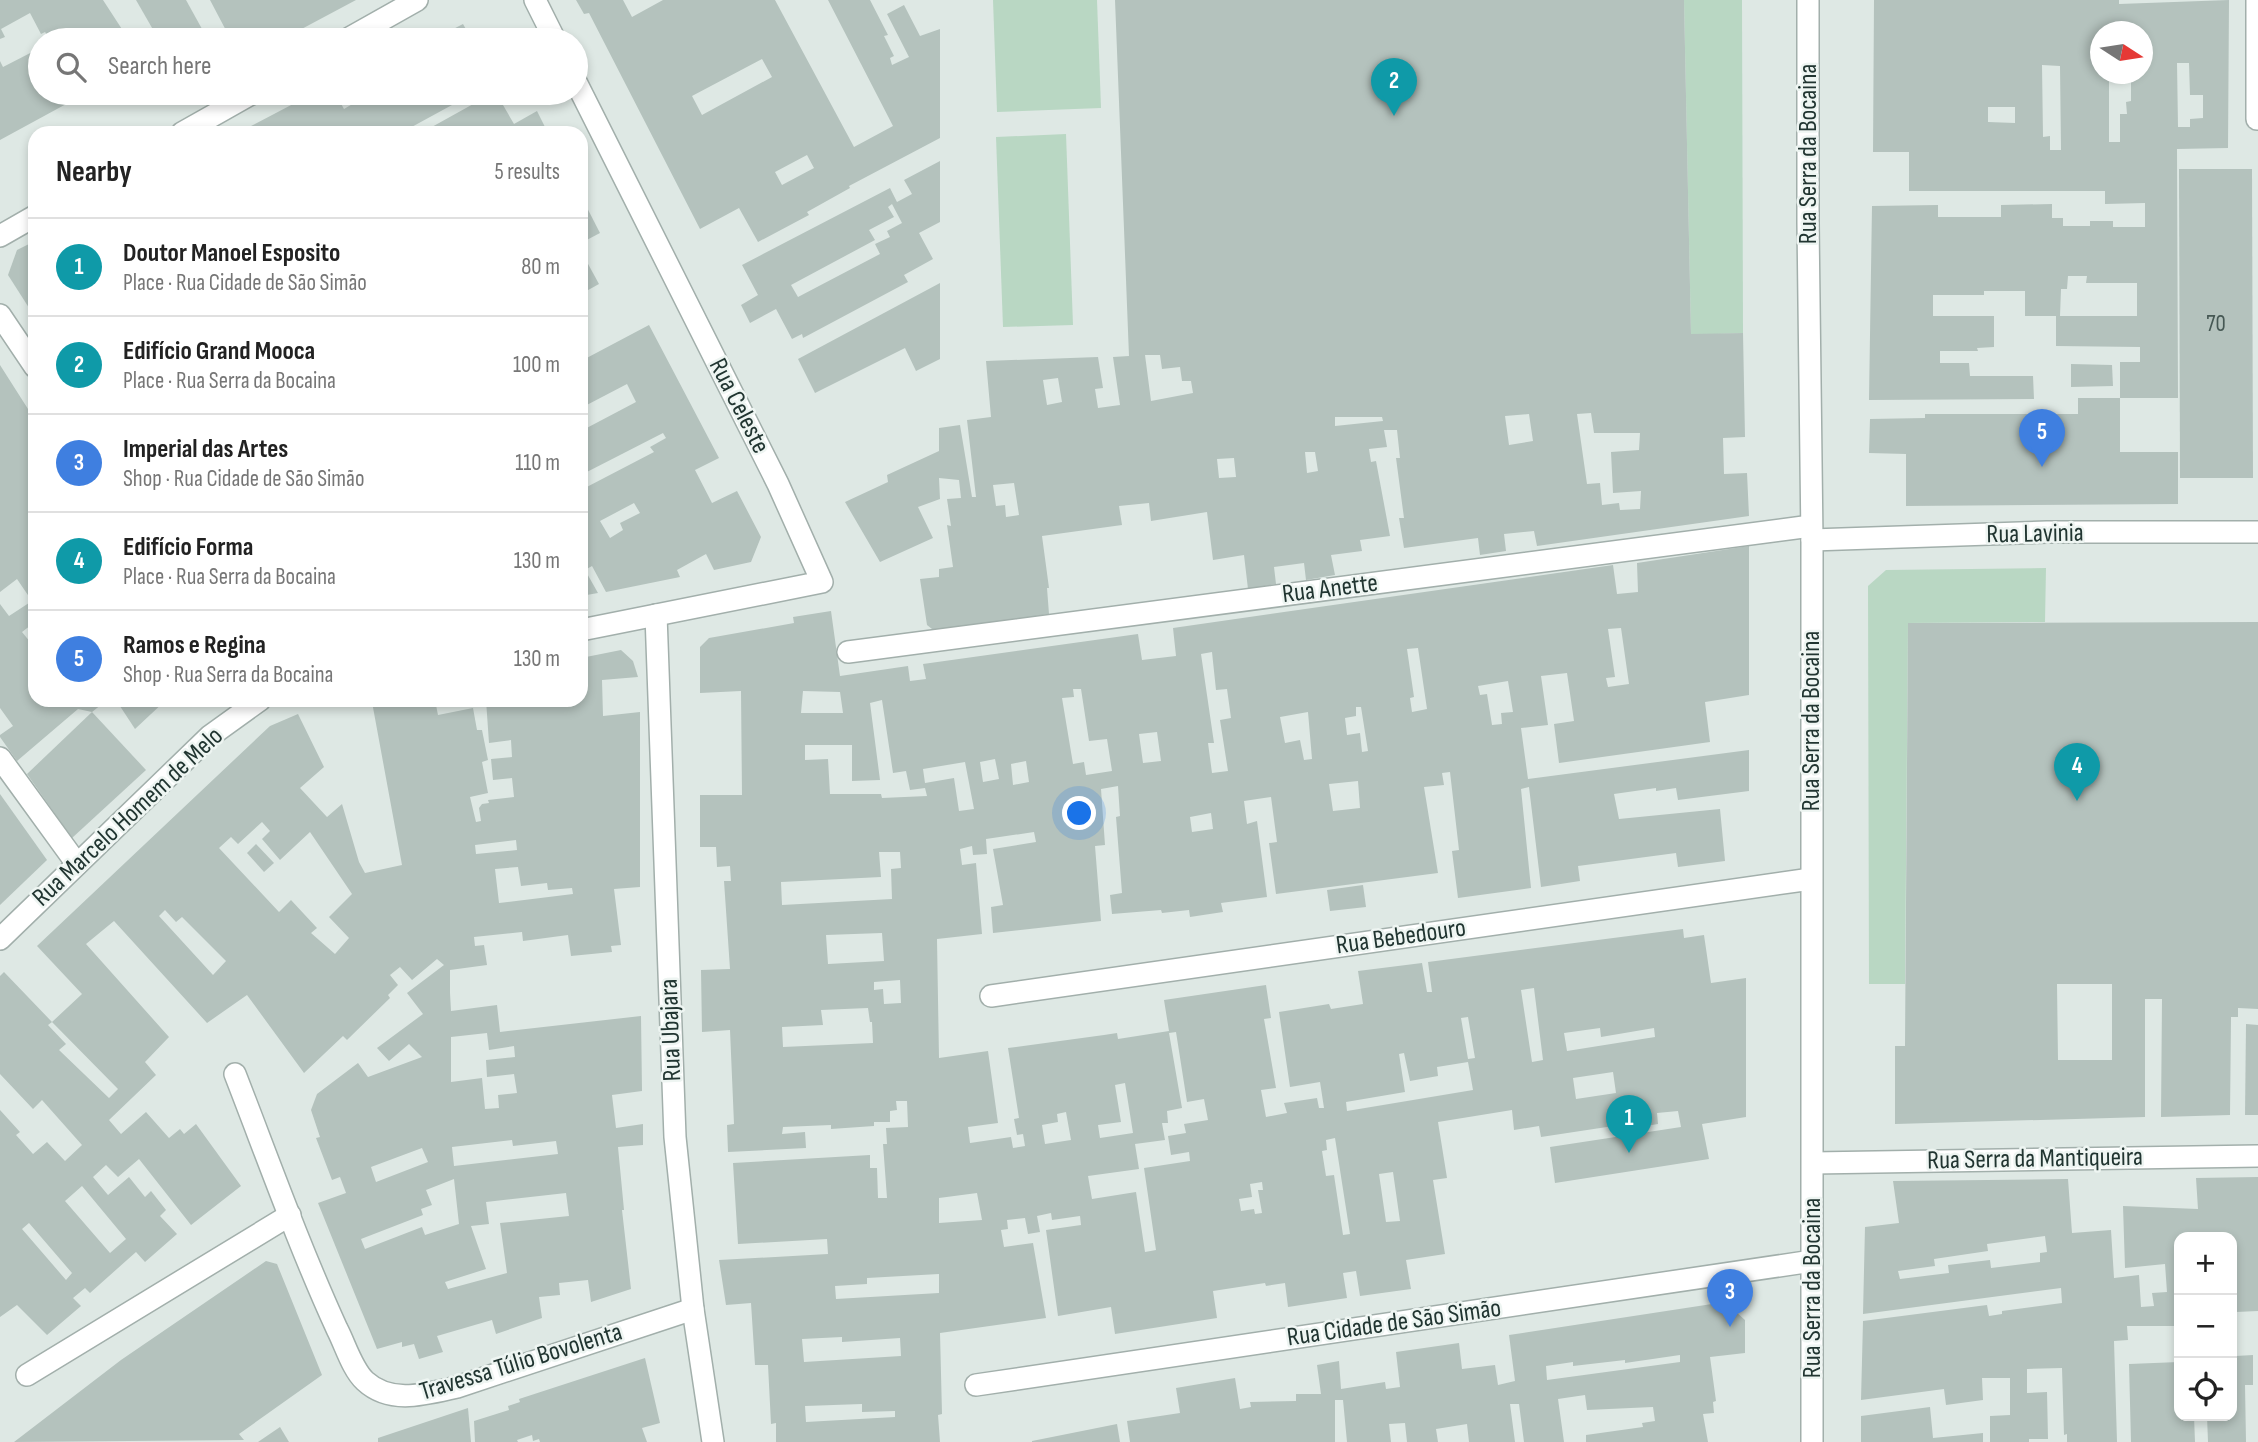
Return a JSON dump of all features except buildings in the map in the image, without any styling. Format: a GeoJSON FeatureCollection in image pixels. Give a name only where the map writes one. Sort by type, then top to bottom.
{"type":"FeatureCollection","features":[{"type":"Feature","properties":{"kind":"street"},"geometry":{"type":"LineString","coordinates":[[367,28],[417,0]]}},
{"type":"Feature","properties":{"kind":"street"},"geometry":{"type":"LineString","coordinates":[[535,0],[549,28]]}},
{"type":"Feature","properties":{"kind":"street","name":"Rua Serra da Bocaina"},"geometry":{"type":"LineString","coordinates":[[1808,0],[1812,533],[1812,1442]]}},
{"type":"Feature","properties":{"kind":"street"},"geometry":{"type":"LineString","coordinates":[[2257,0],[2257,119]]}},
{"type":"Feature","properties":{"kind":"street"},"geometry":{"type":"LineString","coordinates":[[194,126],[232,105]]}},
{"type":"Feature","properties":{"kind":"street","name":"Rua Celeste"},"geometry":{"type":"LineString","coordinates":[[588,105],[773,473],[822,582],[656,615]]}},
{"type":"Feature","properties":{"kind":"street"},"geometry":{"type":"LineString","coordinates":[[0,236],[28,220]]}},
{"type":"Feature","properties":{"kind":"street"},"geometry":{"type":"LineString","coordinates":[[0,315],[28,357]]}},
{"type":"Feature","properties":{"kind":"street","name":"Rua Lavinia"},"geometry":{"type":"LineString","coordinates":[[1812,533],[2258,531]]}},
{"type":"Feature","properties":{"kind":"street","name":"Rua Anette"},"geometry":{"type":"LineString","coordinates":[[848,652],[1812,533]]}},
{"type":"Feature","properties":{"kind":"street"},"geometry":{"type":"LineString","coordinates":[[588,629],[656,615]]}},
{"type":"Feature","properties":{"kind":"street","name":"Rua Ubajara"},"geometry":{"type":"LineString","coordinates":[[656,615],[675,1137],[693,1309],[713,1442]]}},
{"type":"Feature","properties":{"kind":"street","name":"Rua Marcelo Homem de Melo"},"geometry":{"type":"LineString","coordinates":[[0,939],[210,736],[249,707]]}},
{"type":"Feature","properties":{"kind":"street"},"geometry":{"type":"LineString","coordinates":[[0,758],[76,864]]}},
{"type":"Feature","properties":{"kind":"street","name":"Rua Bebedouro"},"geometry":{"type":"LineString","coordinates":[[991,996],[1811,879]]}},
{"type":"Feature","properties":{"kind":"street","name":"Travessa Túlio Bovolenta"},"geometry":{"type":"LineString","coordinates":[[235,1074],[317,1284],[363,1380],[381,1391],[396,1396],[421,1396],[457,1387],[693,1309]]}},
{"type":"Feature","properties":{"kind":"street","name":"Rua Serra da Mantiqueira"},"geometry":{"type":"LineString","coordinates":[[1813,1163],[2258,1156]]}},
{"type":"Feature","properties":{"kind":"street"},"geometry":{"type":"LineString","coordinates":[[27,1375],[290,1215]]}},
{"type":"Feature","properties":{"kind":"street","name":"Rua Cidade de São Simão"},"geometry":{"type":"LineString","coordinates":[[976,1385],[1812,1261]]}},
{"type":"Feature","properties":{"kind":"green space"},"geometry":{"type":"Polygon","coordinates":[[[993,0],[1097,0],[1101,108],[997,112],[993,0]]]}},
{"type":"Feature","properties":{"kind":"green space"},"geometry":{"type":"Polygon","coordinates":[[[1684,0],[1742,0],[1743,333],[1691,335],[1684,0]]]}},
{"type":"Feature","properties":{"kind":"green space"},"geometry":{"type":"Polygon","coordinates":[[[1066,134],[1073,325],[1003,327],[996,137],[1066,134]]]}},
{"type":"Feature","properties":{"kind":"green space"},"geometry":{"type":"Polygon","coordinates":[[[2046,568],[2045,622],[1908,623],[1905,984],[1869,984],[1868,586],[1886,570],[2046,568]]]}},
{"type":"Feature","properties":{"kind":"place","name":"Edifício Grand Mooca"},"geometry":{"type":"Point","coordinates":[1394,116]}},
{"type":"Feature","properties":{"kind":"place","name":"Ramos e Regina"},"geometry":{"type":"Point","coordinates":[2042,467]}},
{"type":"Feature","properties":{"kind":"place","name":"Edifício Forma"},"geometry":{"type":"Point","coordinates":[2077,801]}},
{"type":"Feature","properties":{"kind":"place","name":"Doutor Manoel Esposito"},"geometry":{"type":"Point","coordinates":[1629,1153]}},
{"type":"Feature","properties":{"kind":"place","name":"Imperial das Artes"},"geometry":{"type":"Point","coordinates":[1730,1327]}}]}
